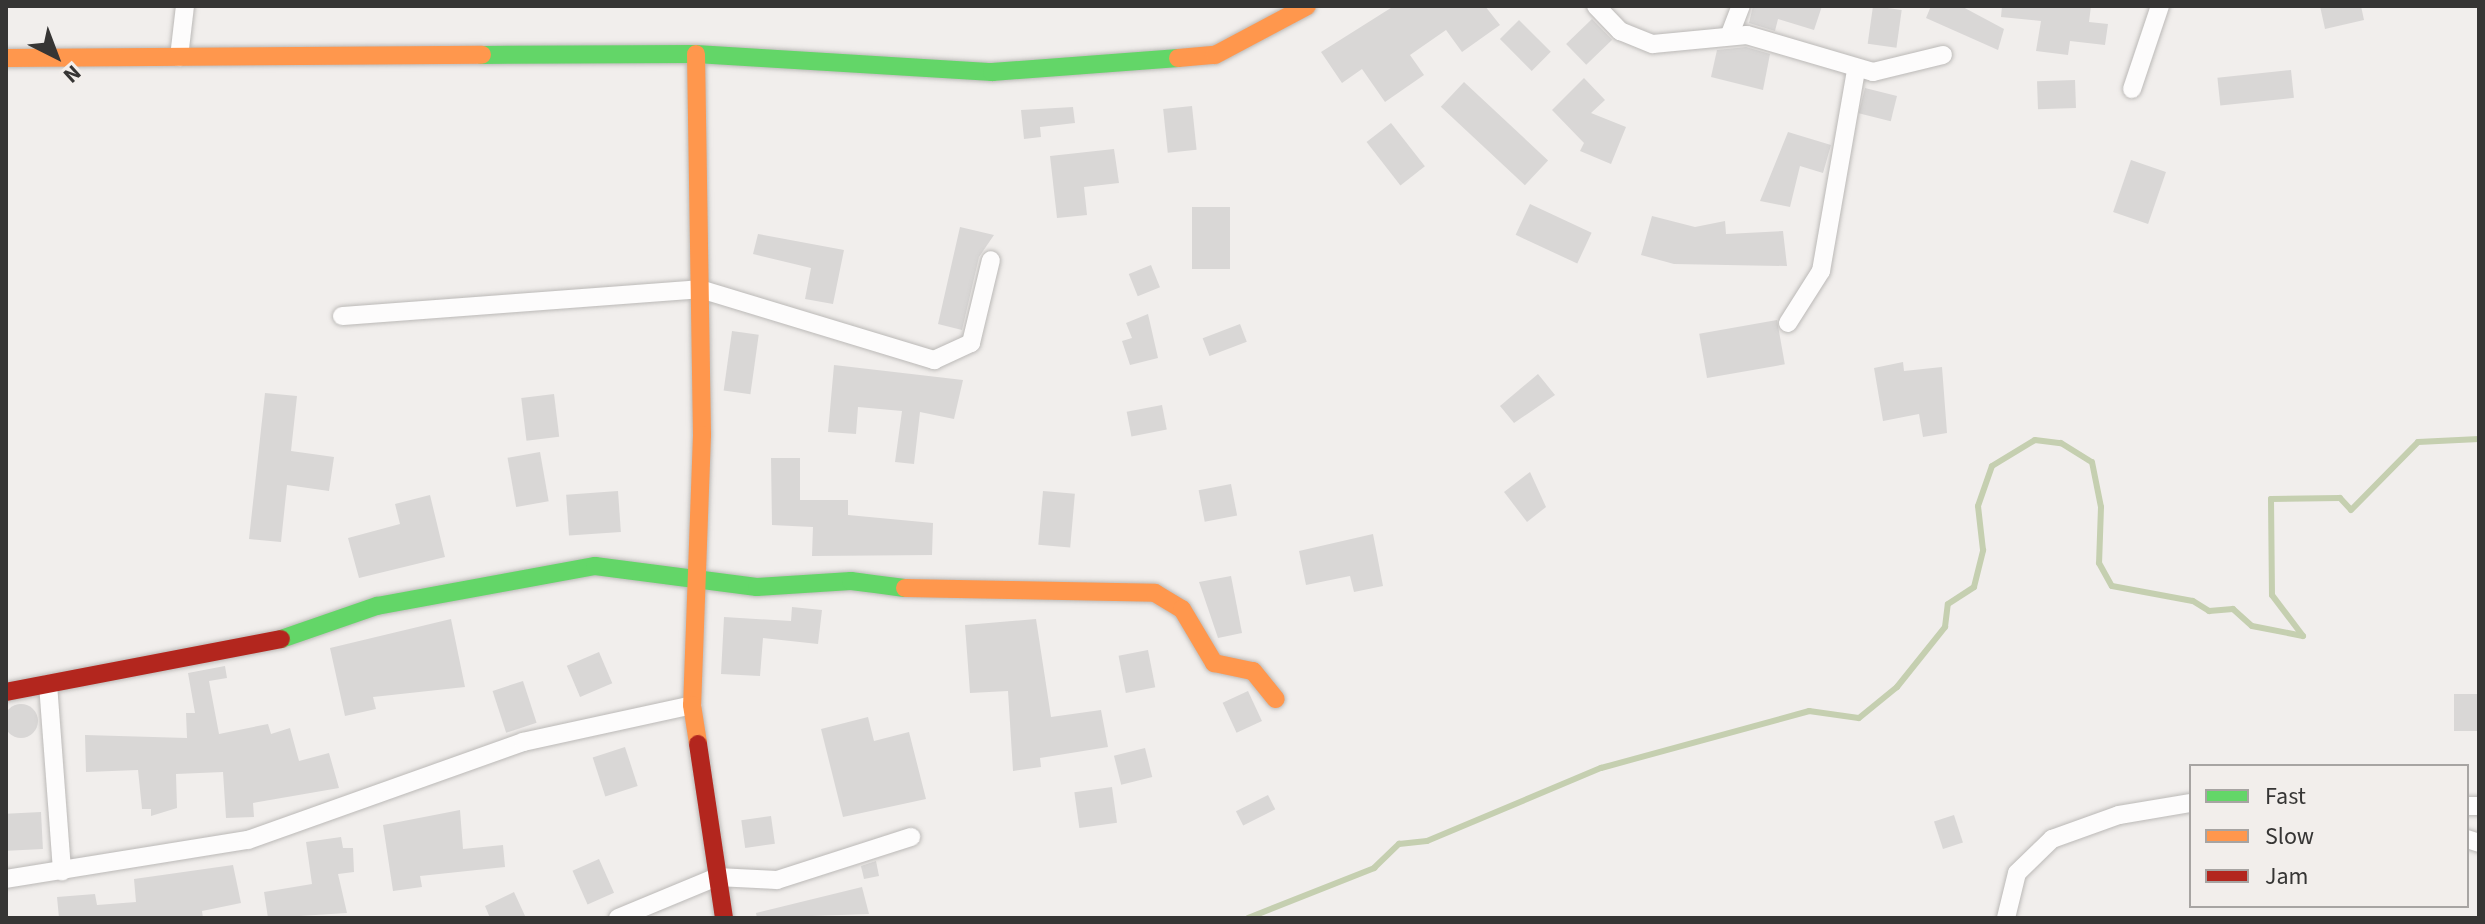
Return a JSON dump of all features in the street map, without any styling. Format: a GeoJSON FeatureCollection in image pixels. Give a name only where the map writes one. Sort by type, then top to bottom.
{"type":"FeatureCollection","features":[{"type":"Feature","properties":{"kind":"street"},"geometry":{"type":"LineString","coordinates":[[179,57],[185,6]]}},
{"type":"Feature","properties":{"kind":"street"},"geometry":{"type":"LineString","coordinates":[[6,58],[696,54],[992,72],[1179,62],[1249,41],[1307,6]]}},
{"type":"Feature","properties":{"kind":"street"},"geometry":{"type":"LineString","coordinates":[[1596,6],[1620,31],[1653,44],[1730,34],[1856,70],[1899,69],[1943,55]]}},
{"type":"Feature","properties":{"kind":"street"},"geometry":{"type":"LineString","coordinates":[[1730,34],[1741,6]]}},
{"type":"Feature","properties":{"kind":"street"},"geometry":{"type":"LineString","coordinates":[[2132,89],[2160,6]]}},
{"type":"Feature","properties":{"kind":"street"},"geometry":{"type":"LineString","coordinates":[[696,54],[700,582],[692,705],[724,918]]}},
{"type":"Feature","properties":{"kind":"street"},"geometry":{"type":"LineString","coordinates":[[1788,323],[1821,271],[1856,70]]}},
{"type":"Feature","properties":{"kind":"street"},"geometry":{"type":"LineString","coordinates":[[342,316],[700,289],[934,360],[971,343],[991,260]]}},
{"type":"Feature","properties":{"kind":"street"},"geometry":{"type":"LineString","coordinates":[[6,692],[312,633],[377,606],[595,566],[700,582],[851,581],[955,594],[1155,593],[1182,609],[1214,663],[1253,671],[1276,699]]}},
{"type":"Feature","properties":{"kind":"street"},"geometry":{"type":"LineString","coordinates":[[48,684],[62,871]]}},
{"type":"Feature","properties":{"kind":"street"},"geometry":{"type":"LineString","coordinates":[[6,879],[248,840],[523,742],[692,705]]}},
{"type":"Feature","properties":{"kind":"street"},"geometry":{"type":"LineString","coordinates":[[2006,918],[2017,873],[2052,839],[2119,815],[2189,803]]}},
{"type":"Feature","properties":{"kind":"street"},"geometry":{"type":"LineString","coordinates":[[618,918],[717,877],[777,880],[911,837]]}},
{"type":"Feature","properties":{"kind":"building"},"geometry":{"type":"Polygon","coordinates":[[[1394,6],[1485,6],[1500,25],[1462,52],[1446,30],[1410,55],[1424,75],[1385,102],[1362,69],[1342,83],[1321,52],[1394,6]]]}},
{"type":"Feature","properties":{"kind":"building"},"geometry":{"type":"Polygon","coordinates":[[[1753,6],[1822,6],[1814,30],[1778,19],[1775,31],[1749,23],[1753,6]]]}},
{"type":"Feature","properties":{"kind":"building"},"geometry":{"type":"Polygon","coordinates":[[[1873,6],[1902,10],[1896,48],[1868,44],[1873,6]]]}},
{"type":"Feature","properties":{"kind":"building"},"geometry":{"type":"Polygon","coordinates":[[[1931,6],[1961,6],[2004,29],[1998,50],[1926,18],[1931,6]]]}},
{"type":"Feature","properties":{"kind":"building"},"geometry":{"type":"Polygon","coordinates":[[[2002,6],[2091,6],[2089,22],[2108,24],[2105,45],[2070,41],[2068,55],[2036,51],[2041,21],[2001,17],[2002,6]]]}},
{"type":"Feature","properties":{"kind":"building"},"geometry":{"type":"Polygon","coordinates":[[[2320,6],[2361,6],[2364,20],[2325,29],[2320,6]]]}},
{"type":"Feature","properties":{"kind":"building"},"geometry":{"type":"Polygon","coordinates":[[[1592,19],[1612,40],[1586,65],[1566,44],[1592,19]]]}},
{"type":"Feature","properties":{"kind":"building"},"geometry":{"type":"Polygon","coordinates":[[[1519,20],[1551,52],[1532,71],[1500,39],[1519,20]]]}},
{"type":"Feature","properties":{"kind":"building"},"geometry":{"type":"Polygon","coordinates":[[[1746,47],[1770,54],[1763,90],[1711,77],[1717,50],[1746,47]]]}},
{"type":"Feature","properties":{"kind":"building"},"geometry":{"type":"Polygon","coordinates":[[[2291,70],[2294,98],[2220,106],[2217,78],[2291,70]]]}},
{"type":"Feature","properties":{"kind":"building"},"geometry":{"type":"Polygon","coordinates":[[[1584,78],[1605,100],[1591,113],[1626,127],[1611,164],[1580,151],[1584,143],[1552,110],[1584,78]]]}},
{"type":"Feature","properties":{"kind":"building"},"geometry":{"type":"Polygon","coordinates":[[[2075,80],[2076,108],[2038,109],[2037,81],[2075,80]]]}},
{"type":"Feature","properties":{"kind":"building"},"geometry":{"type":"Polygon","coordinates":[[[1464,82],[1548,160],[1525,185],[1441,107],[1464,82]]]}},
{"type":"Feature","properties":{"kind":"building"},"geometry":{"type":"Polygon","coordinates":[[[1865,88],[1897,96],[1891,121],[1859,113],[1865,88]]]}},
{"type":"Feature","properties":{"kind":"building"},"geometry":{"type":"Polygon","coordinates":[[[1192,106],[1197,150],[1168,153],[1163,109],[1192,106]]]}},
{"type":"Feature","properties":{"kind":"building"},"geometry":{"type":"Polygon","coordinates":[[[1073,107],[1075,123],[1040,127],[1041,137],[1024,139],[1021,110],[1073,107]]]}},
{"type":"Feature","properties":{"kind":"building"},"geometry":{"type":"Polygon","coordinates":[[[1391,123],[1425,166],[1400,185],[1367,142],[1391,123]]]}},
{"type":"Feature","properties":{"kind":"building"},"geometry":{"type":"Polygon","coordinates":[[[1788,132],[1831,145],[1823,173],[1800,166],[1790,207],[1760,201],[1788,132]]]}},
{"type":"Feature","properties":{"kind":"building"},"geometry":{"type":"Polygon","coordinates":[[[1114,149],[1119,183],[1084,187],[1087,215],[1057,218],[1050,156],[1114,149]]]}},
{"type":"Feature","properties":{"kind":"building"},"geometry":{"type":"Polygon","coordinates":[[[2131,160],[2166,172],[2148,224],[2113,212],[2131,160]]]}},
{"type":"Feature","properties":{"kind":"building"},"geometry":{"type":"Polygon","coordinates":[[[1530,204],[1592,233],[1577,264],[1516,235],[1530,204]]]}},
{"type":"Feature","properties":{"kind":"building"},"geometry":{"type":"Polygon","coordinates":[[[1192,207],[1230,207],[1230,269],[1192,269],[1192,207]]]}},
{"type":"Feature","properties":{"kind":"building"},"geometry":{"type":"Polygon","coordinates":[[[1652,216],[1695,227],[1725,221],[1726,234],[1783,231],[1787,266],[1674,264],[1641,255],[1652,216]]]}},
{"type":"Feature","properties":{"kind":"building"},"geometry":{"type":"Polygon","coordinates":[[[960,227],[994,235],[979,257],[962,330],[938,324],[960,227]]]}},
{"type":"Feature","properties":{"kind":"building"},"geometry":{"type":"Polygon","coordinates":[[[758,234],[844,250],[833,304],[805,299],[811,268],[753,254],[758,234]]]}},
{"type":"Feature","properties":{"kind":"building"},"geometry":{"type":"Polygon","coordinates":[[[1151,265],[1160,287],[1138,296],[1129,274],[1151,265]]]}},
{"type":"Feature","properties":{"kind":"building"},"geometry":{"type":"Polygon","coordinates":[[[1148,314],[1158,358],[1130,365],[1122,341],[1132,338],[1126,323],[1148,314]]]}},
{"type":"Feature","properties":{"kind":"building"},"geometry":{"type":"Polygon","coordinates":[[[1777,320],[1785,364],[1707,378],[1699,334],[1777,320]]]}},
{"type":"Feature","properties":{"kind":"building"},"geometry":{"type":"Polygon","coordinates":[[[1240,324],[1247,342],[1209,356],[1203,338],[1240,324]]]}},
{"type":"Feature","properties":{"kind":"building"},"geometry":{"type":"Polygon","coordinates":[[[732,331],[759,335],[750,394],[724,390],[732,331]]]}},
{"type":"Feature","properties":{"kind":"building"},"geometry":{"type":"Polygon","coordinates":[[[1903,362],[1904,371],[1942,367],[1947,433],[1923,437],[1919,414],[1883,421],[1874,368],[1903,362]]]}},
{"type":"Feature","properties":{"kind":"building"},"geometry":{"type":"Polygon","coordinates":[[[834,365],[963,380],[954,419],[920,412],[914,464],[895,462],[902,411],[858,407],[856,434],[828,432],[834,365]]]}},
{"type":"Feature","properties":{"kind":"building"},"geometry":{"type":"Polygon","coordinates":[[[1538,374],[1555,395],[1514,423],[1500,406],[1538,374]]]}},
{"type":"Feature","properties":{"kind":"building"},"geometry":{"type":"Polygon","coordinates":[[[265,393],[297,396],[291,451],[334,457],[329,491],[287,485],[281,542],[249,539],[265,393]]]}},
{"type":"Feature","properties":{"kind":"building"},"geometry":{"type":"Polygon","coordinates":[[[554,394],[559,437],[526,441],[521,398],[554,394]]]}},
{"type":"Feature","properties":{"kind":"building"},"geometry":{"type":"Polygon","coordinates":[[[1162,405],[1167,430],[1131,436],[1127,412],[1162,405]]]}},
{"type":"Feature","properties":{"kind":"building"},"geometry":{"type":"Polygon","coordinates":[[[540,452],[549,501],[516,507],[508,458],[540,452]]]}},
{"type":"Feature","properties":{"kind":"building"},"geometry":{"type":"Polygon","coordinates":[[[771,458],[800,458],[800,500],[848,500],[848,515],[933,523],[932,555],[812,556],[813,527],[772,525],[771,458]]]}},
{"type":"Feature","properties":{"kind":"building"},"geometry":{"type":"Polygon","coordinates":[[[1530,472],[1546,507],[1527,522],[1504,492],[1530,472]]]}},
{"type":"Feature","properties":{"kind":"building"},"geometry":{"type":"Polygon","coordinates":[[[1231,484],[1237,515],[1205,522],[1199,490],[1231,484]]]}},
{"type":"Feature","properties":{"kind":"building"},"geometry":{"type":"Polygon","coordinates":[[[618,491],[621,532],[569,536],[566,495],[618,491]]]}},
{"type":"Feature","properties":{"kind":"building"},"geometry":{"type":"Polygon","coordinates":[[[1043,491],[1075,494],[1070,548],[1038,545],[1043,491]]]}},
{"type":"Feature","properties":{"kind":"building"},"geometry":{"type":"Polygon","coordinates":[[[430,495],[445,557],[359,578],[348,538],[400,524],[395,504],[430,495]]]}},
{"type":"Feature","properties":{"kind":"building"},"geometry":{"type":"Polygon","coordinates":[[[1373,534],[1383,586],[1354,592],[1350,576],[1306,585],[1299,551],[1373,534]]]}},
{"type":"Feature","properties":{"kind":"building"},"geometry":{"type":"Polygon","coordinates":[[[1231,576],[1242,633],[1218,638],[1199,582],[1231,576]]]}},
{"type":"Feature","properties":{"kind":"building"},"geometry":{"type":"Polygon","coordinates":[[[792,607],[822,610],[818,644],[763,638],[760,676],[721,674],[724,617],[791,621],[792,607]]]}},
{"type":"Feature","properties":{"kind":"building"},"geometry":{"type":"Polygon","coordinates":[[[451,619],[465,687],[373,697],[376,709],[345,716],[330,648],[451,619]]]}},
{"type":"Feature","properties":{"kind":"building"},"geometry":{"type":"Polygon","coordinates":[[[1036,619],[1051,717],[1101,710],[1108,747],[1040,758],[1041,767],[1013,771],[1008,691],[970,693],[965,625],[1036,619]]]}},
{"type":"Feature","properties":{"kind":"building"},"geometry":{"type":"Polygon","coordinates":[[[1148,650],[1155,687],[1126,693],[1119,656],[1148,650]]]}},
{"type":"Feature","properties":{"kind":"building"},"geometry":{"type":"Polygon","coordinates":[[[599,652],[612,683],[580,697],[567,666],[599,652]]]}},
{"type":"Feature","properties":{"kind":"building"},"geometry":{"type":"Polygon","coordinates":[[[225,666],[227,678],[209,681],[219,734],[268,724],[271,734],[290,728],[299,761],[329,753],[339,788],[253,803],[254,817],[226,818],[223,772],[176,774],[177,808],[151,816],[151,809],[142,809],[138,770],[86,772],[85,735],[187,738],[186,713],[195,713],[188,673],[225,666]]]}},
{"type":"Feature","properties":{"kind":"building"},"geometry":{"type":"Polygon","coordinates":[[[523,681],[537,723],[506,733],[493,691],[523,681]]]}},
{"type":"Feature","properties":{"kind":"building"},"geometry":{"type":"Polygon","coordinates":[[[1248,691],[1262,721],[1237,733],[1223,703],[1248,691]]]}},
{"type":"Feature","properties":{"kind":"building"},"geometry":{"type":"Polygon","coordinates":[[[2454,694],[2479,694],[2479,731],[2454,731],[2454,694]]]}},
{"type":"Feature","properties":{"kind":"building"},"geometry":{"type":"Polygon","coordinates":[[[21,704],[33,709],[38,721],[33,733],[21,738],[9,733],[4,721],[9,709],[21,704]]]}},
{"type":"Feature","properties":{"kind":"building"},"geometry":{"type":"Polygon","coordinates":[[[868,717],[874,741],[909,732],[926,799],[843,817],[821,729],[868,717]]]}},
{"type":"Feature","properties":{"kind":"building"},"geometry":{"type":"Polygon","coordinates":[[[625,747],[638,786],[605,796],[593,758],[625,747]]]}},
{"type":"Feature","properties":{"kind":"building"},"geometry":{"type":"Polygon","coordinates":[[[1145,748],[1152,777],[1121,785],[1114,756],[1145,748]]]}},
{"type":"Feature","properties":{"kind":"building"},"geometry":{"type":"Polygon","coordinates":[[[1112,787],[1117,823],[1079,828],[1074,792],[1112,787]]]}},
{"type":"Feature","properties":{"kind":"building"},"geometry":{"type":"Polygon","coordinates":[[[1268,795],[1275,809],[1243,826],[1236,811],[1268,795]]]}},
{"type":"Feature","properties":{"kind":"building"},"geometry":{"type":"Polygon","coordinates":[[[460,810],[463,849],[503,845],[505,867],[420,876],[422,887],[393,891],[383,825],[460,810]]]}},
{"type":"Feature","properties":{"kind":"building"},"geometry":{"type":"Polygon","coordinates":[[[41,812],[43,849],[8,851],[6,814],[41,812]]]}},
{"type":"Feature","properties":{"kind":"building"},"geometry":{"type":"Polygon","coordinates":[[[1954,815],[1963,843],[1943,849],[1934,821],[1954,815]]]}},
{"type":"Feature","properties":{"kind":"building"},"geometry":{"type":"Polygon","coordinates":[[[771,816],[775,844],[745,848],[741,820],[771,816]]]}},
{"type":"Feature","properties":{"kind":"building"},"geometry":{"type":"Polygon","coordinates":[[[341,837],[343,848],[353,848],[354,872],[338,874],[347,913],[268,918],[264,892],[312,884],[306,842],[341,837]]]}},
{"type":"Feature","properties":{"kind":"building"},"geometry":{"type":"Polygon","coordinates":[[[599,859],[614,893],[588,905],[573,871],[599,859]]]}},
{"type":"Feature","properties":{"kind":"building"},"geometry":{"type":"Polygon","coordinates":[[[876,861],[879,876],[864,879],[861,866],[876,861]]]}},
{"type":"Feature","properties":{"kind":"building"},"geometry":{"type":"Polygon","coordinates":[[[233,865],[241,903],[202,911],[203,918],[59,918],[57,897],[95,894],[97,905],[136,902],[134,879],[233,865]]]}},
{"type":"Feature","properties":{"kind":"building"},"geometry":{"type":"Polygon","coordinates":[[[862,887],[869,914],[757,918],[756,913],[862,887]]]}},
{"type":"Feature","properties":{"kind":"building"},"geometry":{"type":"Polygon","coordinates":[[[514,892],[526,918],[490,918],[485,906],[514,892]]]}},
{"type":"Feature","properties":{"kind":"waterway"},"geometry":{"type":"LineString","coordinates":[[1248,918],[1374,868],[1399,844],[1427,841],[1601,768],[1809,711],[1859,718],[1897,687],[1945,627],[1948,604],[1974,587],[1983,550],[1978,506],[1992,466],[2035,440],[2061,443],[2092,462],[2101,507],[2099,563],[2112,586],[2193,601],[2209,611],[2233,609],[2252,626],[2303,636],[2272,595],[2271,499],[2340,498],[2351,510],[2418,442],[2479,439]]}},
{"type":"Feature","properties":{"kind":"traffic: fast"},"geometry":{"type":"LineString","coordinates":[[482,55],[696,54],[992,72],[1178,58]]}},
{"type":"Feature","properties":{"kind":"traffic: fast"},"geometry":{"type":"LineString","coordinates":[[281,639],[377,606],[595,566],[757,587],[851,581],[905,588]]}},
{"type":"Feature","properties":{"kind":"traffic: slow"},"geometry":{"type":"LineString","coordinates":[[1178,58],[1215,55],[1307,6]]}},
{"type":"Feature","properties":{"kind":"traffic: slow"},"geometry":{"type":"LineString","coordinates":[[696,54],[702,435],[692,705],[698,744]]}},
{"type":"Feature","properties":{"kind":"traffic: slow"},"geometry":{"type":"LineString","coordinates":[[6,58],[482,55]]}},
{"type":"Feature","properties":{"kind":"traffic: slow"},"geometry":{"type":"LineString","coordinates":[[905,588],[1155,593],[1182,609],[1214,663],[1253,671],[1276,699]]}},
{"type":"Feature","properties":{"kind":"traffic: jam"},"geometry":{"type":"LineString","coordinates":[[6,692],[281,639]]}},
{"type":"Feature","properties":{"kind":"traffic: jam"},"geometry":{"type":"LineString","coordinates":[[698,744],[724,918]]}}]}
